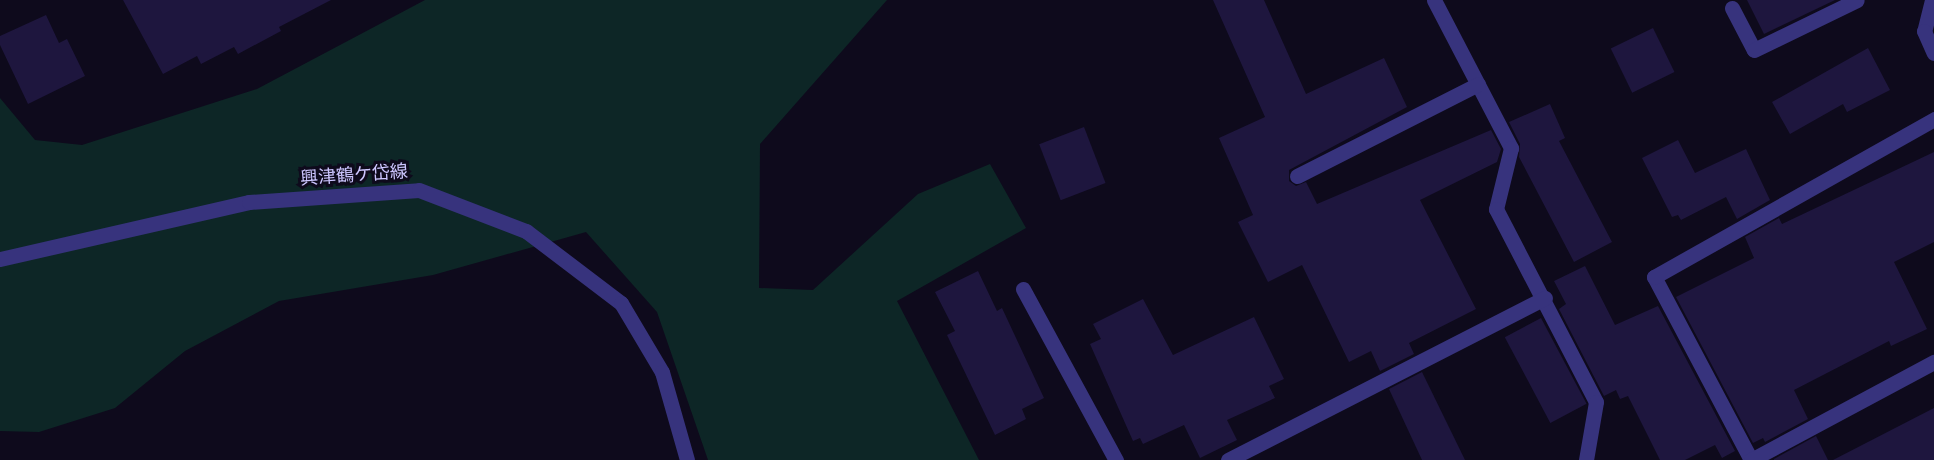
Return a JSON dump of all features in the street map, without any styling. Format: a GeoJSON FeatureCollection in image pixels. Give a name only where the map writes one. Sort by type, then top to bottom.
{"type":"FeatureCollection","features":[{"type":"Feature","properties":{"kind":"street"},"geometry":{"type":"LineString","coordinates":[[1434,0],[1512,148],[1496,209],[1545,298],[1596,402],[1586,460]]}},
{"type":"Feature","properties":{"kind":"street"},"geometry":{"type":"LineString","coordinates":[[1732,8],[1754,50],[1857,0]]}},
{"type":"Feature","properties":{"kind":"street"},"geometry":{"type":"LineString","coordinates":[[1932,0],[1924,31],[1934,53]]}},
{"type":"Feature","properties":{"kind":"street"},"geometry":{"type":"LineString","coordinates":[[1297,176],[1478,84]]}},
{"type":"Feature","properties":{"kind":"street"},"geometry":{"type":"LineString","coordinates":[[1934,119],[1654,277],[1750,459],[1934,362]]}},
{"type":"Feature","properties":{"kind":"street","name":"興津鶴ケ岱線"},"geometry":{"type":"LineString","coordinates":[[0,259],[249,202],[419,190],[526,231],[621,303],[662,372],[687,460]]}},
{"type":"Feature","properties":{"kind":"street"},"geometry":{"type":"LineString","coordinates":[[1023,289],[1116,460]]}},
{"type":"Feature","properties":{"kind":"street"},"geometry":{"type":"LineString","coordinates":[[1227,460],[1545,298]]}},
{"type":"Feature","properties":{"kind":"green space"},"geometry":{"type":"Polygon","coordinates":[[[425,0],[887,0],[760,144],[759,288],[813,290],[918,194],[990,164],[1026,228],[897,301],[979,460],[708,460],[657,312],[586,232],[433,275],[279,301],[185,351],[115,408],[39,432],[0,431],[0,98],[35,140],[82,145],[257,89],[425,0]]]}},
{"type":"Feature","properties":{"kind":"building"},"geometry":{"type":"Polygon","coordinates":[[[123,0],[331,0],[279,27],[281,31],[238,54],[234,47],[201,64],[197,56],[163,74],[123,0]]]}},
{"type":"Feature","properties":{"kind":"building"},"geometry":{"type":"Polygon","coordinates":[[[1213,0],[1264,0],[1306,94],[1384,58],[1407,107],[1289,170],[1289,181],[1296,186],[1306,182],[1317,204],[1491,130],[1501,149],[1497,162],[1420,200],[1476,309],[1409,343],[1414,354],[1380,371],[1371,351],[1349,362],[1302,265],[1268,282],[1238,222],[1253,215],[1219,138],[1265,117],[1213,0]]]}},
{"type":"Feature","properties":{"kind":"building"},"geometry":{"type":"Polygon","coordinates":[[[1747,0],[1835,0],[1764,34],[1747,0]]]}},
{"type":"Feature","properties":{"kind":"building"},"geometry":{"type":"Polygon","coordinates":[[[46,15],[59,43],[67,39],[85,76],[28,104],[0,45],[0,36],[46,15]]]}},
{"type":"Feature","properties":{"kind":"building"},"geometry":{"type":"Polygon","coordinates":[[[1653,28],[1674,72],[1632,93],[1611,49],[1653,28]]]}},
{"type":"Feature","properties":{"kind":"building"},"geometry":{"type":"Polygon","coordinates":[[[1868,48],[1890,90],[1847,112],[1843,104],[1790,134],[1772,102],[1868,48]]]}},
{"type":"Feature","properties":{"kind":"building"},"geometry":{"type":"Polygon","coordinates":[[[1550,104],[1565,138],[1559,141],[1612,242],[1574,262],[1519,157],[1520,144],[1509,122],[1550,104]]]}},
{"type":"Feature","properties":{"kind":"building"},"geometry":{"type":"Polygon","coordinates":[[[1084,127],[1106,183],[1061,200],[1039,144],[1084,127]]]}},
{"type":"Feature","properties":{"kind":"building"},"geometry":{"type":"Polygon","coordinates":[[[1678,140],[1695,173],[1746,149],[1770,200],[1737,219],[1726,197],[1681,220],[1678,215],[1672,217],[1642,158],[1678,140]]]}},
{"type":"Feature","properties":{"kind":"building"},"geometry":{"type":"Polygon","coordinates":[[[1934,152],[1934,242],[1894,262],[1927,329],[1891,346],[1889,341],[1794,390],[1808,419],[1765,442],[1763,438],[1753,443],[1676,297],[1754,258],[1745,237],[1779,218],[1782,224],[1934,152]]]}},
{"type":"Feature","properties":{"kind":"building"},"geometry":{"type":"Polygon","coordinates":[[[1585,266],[1615,325],[1658,306],[1735,451],[1722,458],[1715,445],[1685,460],[1660,460],[1628,396],[1620,399],[1616,390],[1604,396],[1559,309],[1566,304],[1554,281],[1585,266]]]}},
{"type":"Feature","properties":{"kind":"building"},"geometry":{"type":"Polygon","coordinates":[[[978,271],[997,311],[1002,308],[1044,398],[1022,409],[1026,419],[995,435],[947,335],[955,331],[935,292],[978,271]]]}},
{"type":"Feature","properties":{"kind":"building"},"geometry":{"type":"Polygon","coordinates":[[[1143,299],[1173,355],[1254,317],[1284,379],[1269,386],[1275,398],[1227,420],[1237,440],[1200,458],[1184,425],[1143,444],[1140,438],[1133,441],[1090,344],[1101,339],[1093,324],[1143,299]]]}},
{"type":"Feature","properties":{"kind":"building"},"geometry":{"type":"Polygon","coordinates":[[[1541,318],[1587,404],[1550,423],[1505,337],[1541,318]]]}},
{"type":"Feature","properties":{"kind":"building"},"geometry":{"type":"Polygon","coordinates":[[[1422,372],[1465,460],[1422,460],[1389,389],[1422,372]]]}},
{"type":"Feature","properties":{"kind":"building"},"geometry":{"type":"Polygon","coordinates":[[[1934,408],[1934,460],[1833,460],[1934,408]]]}},
{"type":"Feature","properties":{"kind":"building"},"geometry":{"type":"Polygon","coordinates":[[[1816,436],[1828,460],[1774,460],[1774,459],[1816,436]]]}}]}
